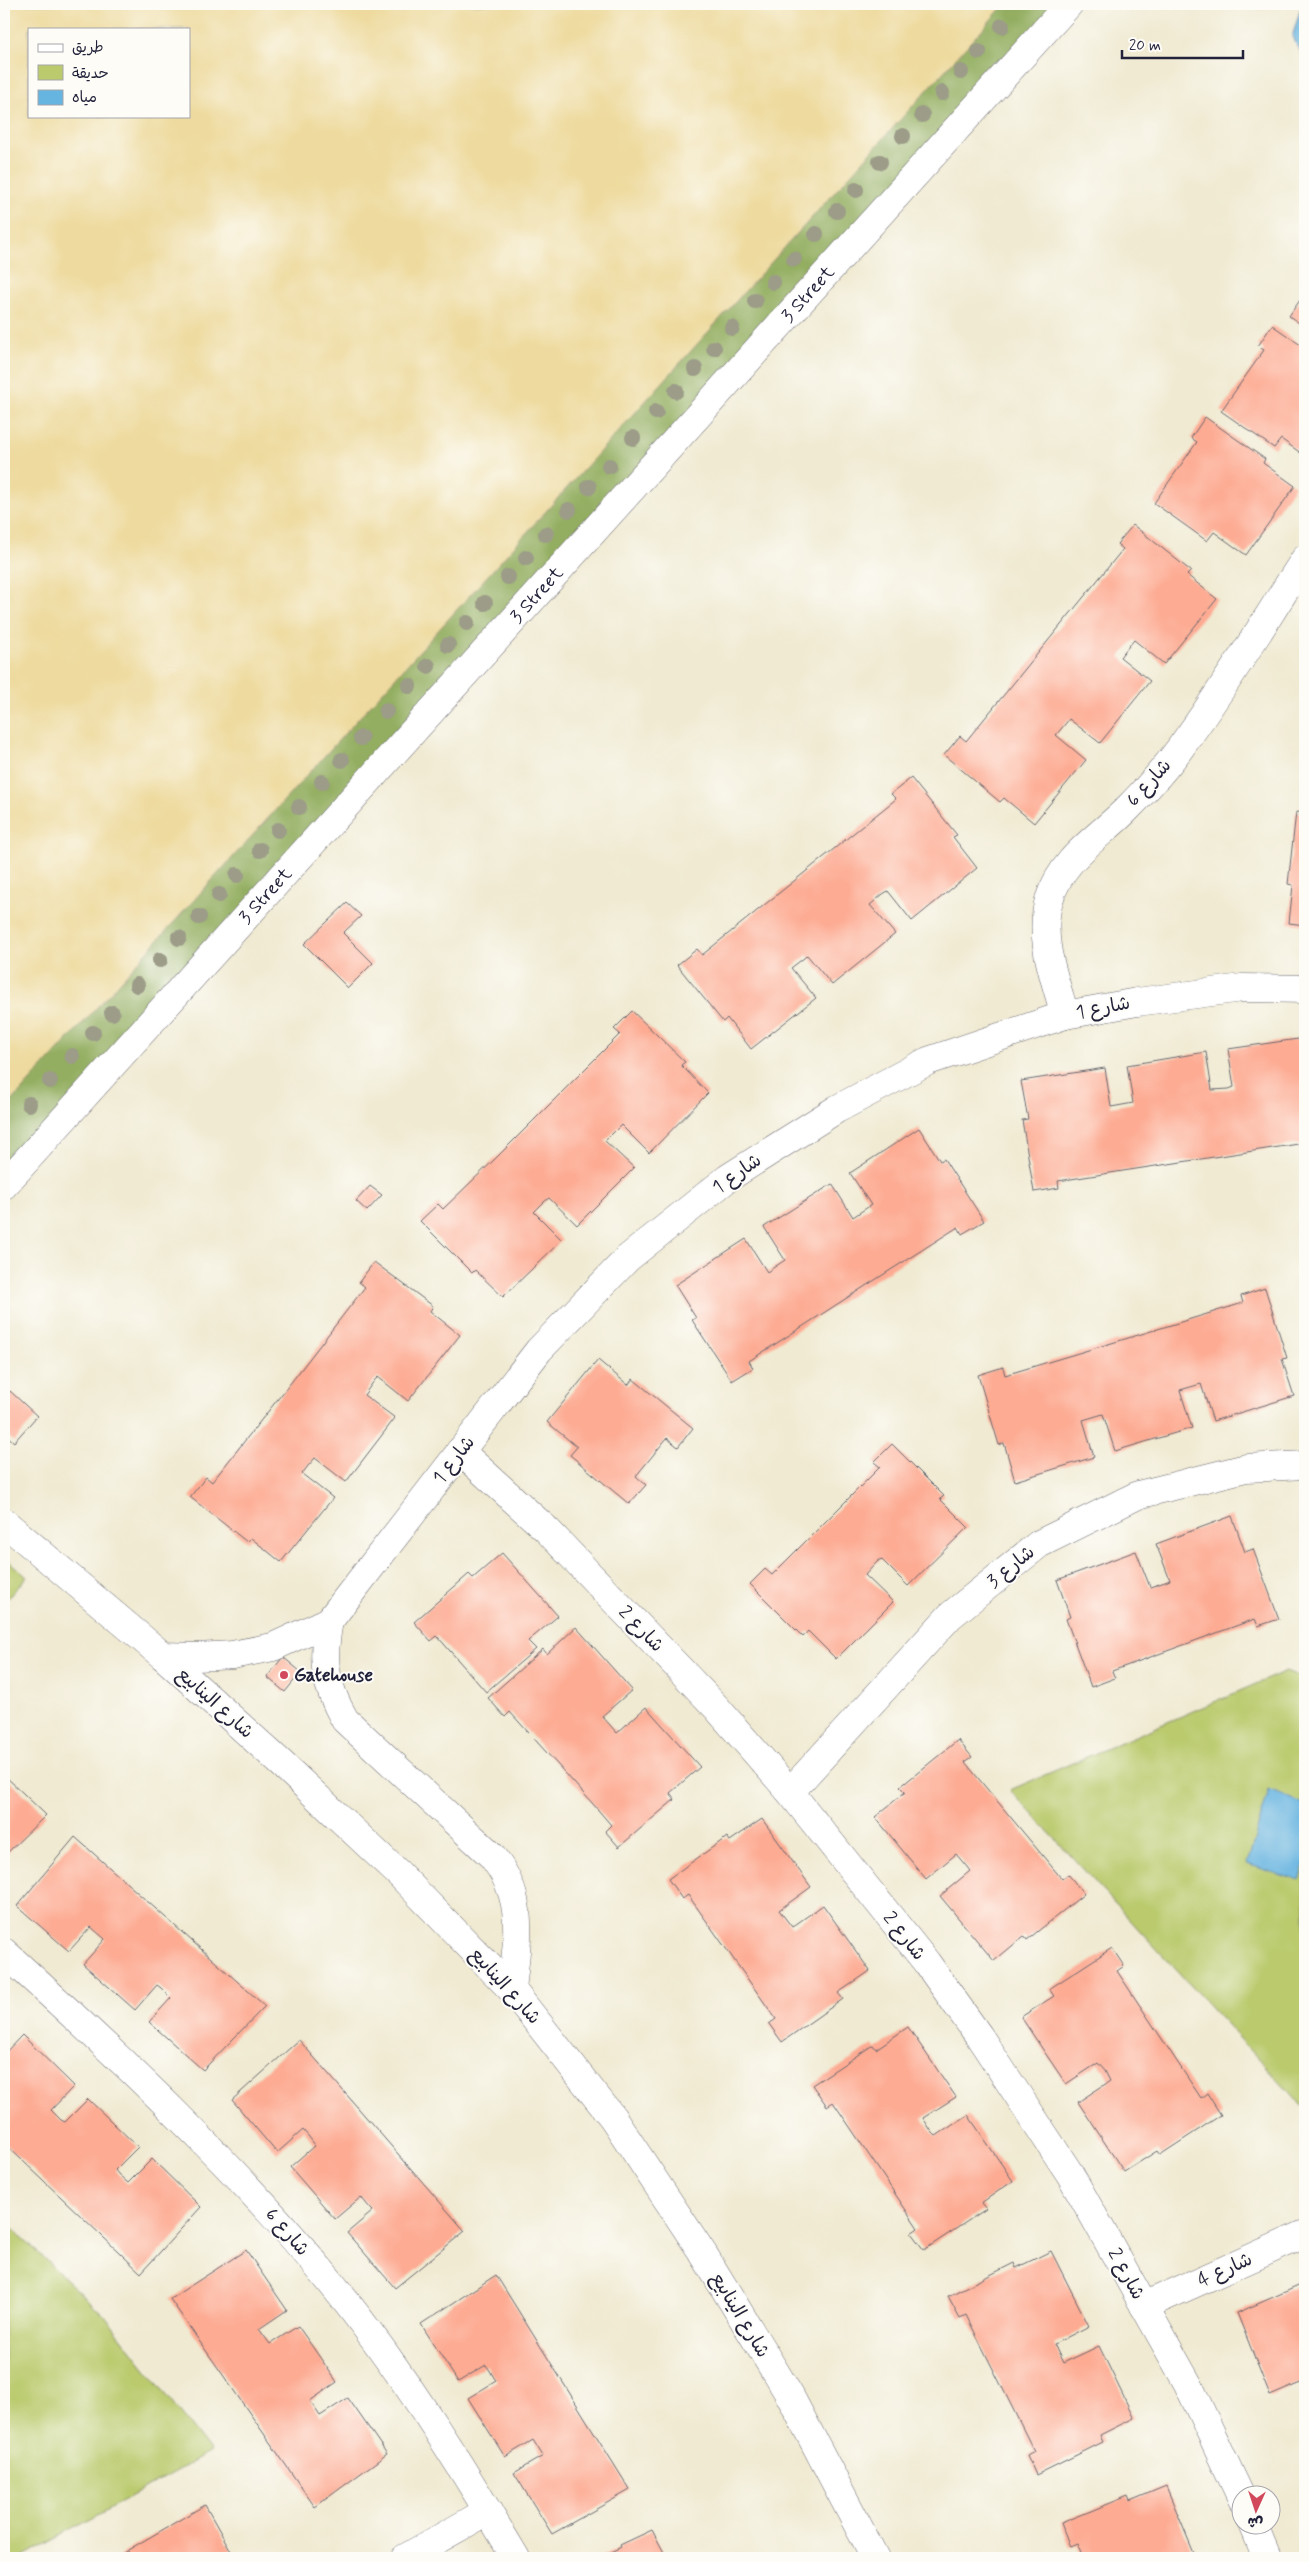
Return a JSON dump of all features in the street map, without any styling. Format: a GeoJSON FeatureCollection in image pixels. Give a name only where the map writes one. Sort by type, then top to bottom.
{"type":"FeatureCollection","features":[{"type":"Feature","properties":{"kind":"street","name":"3 Street"},"geometry":{"type":"LineString","coordinates":[[4,1185],[1070,4]]}},
{"type":"Feature","properties":{"kind":"street","name":"شارع 6"},"geometry":{"type":"LineString","coordinates":[[1065,1015],[1047,949],[1046,925],[1048,902],[1056,880],[1069,860],[1123,813],[1156,778],[1186,740],[1305,559]]}},
{"type":"Feature","properties":{"kind":"street","name":"شارع 1"},"geometry":{"type":"LineString","coordinates":[[163,1656],[197,1658],[232,1655],[273,1647],[328,1621],[539,1350],[628,1258],[728,1178],[837,1109],[928,1061],[1065,1015],[1137,1002],[1242,988],[1305,988]]}},
{"type":"Feature","properties":{"kind":"street","name":"شارع 2"},"geometry":{"type":"LineString","coordinates":[[460,1452],[547,1530],[716,1707],[790,1792],[927,1963],[979,2036],[1070,2174],[1188,2384],[1235,2484]]}},
{"type":"Feature","properties":{"kind":"street","name":"شارع 3"},"geometry":{"type":"LineString","coordinates":[[790,1792],[950,1616],[1040,1544],[1138,1495],[1246,1468],[1305,1465]]}},
{"type":"Feature","properties":{"kind":"street","name":"شارع الينابيع"},"geometry":{"type":"LineString","coordinates":[[4,1522],[163,1656],[399,1874],[512,1990],[613,2118],[704,2255],[790,2396],[875,2558]]}},
{"type":"Feature","properties":{"kind":"street","name":"شارع 1"},"geometry":{"type":"LineString","coordinates":[[328,1621],[324,1647],[325,1672],[332,1697],[345,1720],[491,1855],[509,1881],[514,1895],[518,1918],[512,1990]]}},
{"type":"Feature","properties":{"kind":"street","name":"شارع 6"},"geometry":{"type":"LineString","coordinates":[[4,1952],[136,2073],[254,2194],[328,2280],[413,2393],[516,2558]]}},
{"type":"Feature","properties":{"kind":"street","name":"شارع 4"},"geometry":{"type":"LineString","coordinates":[[1144,2306],[1305,2234]]}},
{"type":"Feature","properties":{"kind":"street"},"geometry":{"type":"LineString","coordinates":[[405,2558],[488,2512]]}},
{"type":"Feature","properties":{"kind":"street"},"geometry":{"type":"LineString","coordinates":[[1257,2534],[1267,2558]]}},
{"type":"Feature","properties":{"kind":"green space"},"geometry":{"type":"Polygon","coordinates":[[[975,4],[1069,4],[4,1185],[4,1085],[975,4]]]}},
{"type":"Feature","properties":{"kind":"green space"},"geometry":{"type":"Polygon","coordinates":[[[4,1557],[27,1577],[4,1602],[4,1557]]]}},
{"type":"Feature","properties":{"kind":"green space"},"geometry":{"type":"Polygon","coordinates":[[[1286,1671],[1305,1679],[1305,2105],[1302,2106],[1010,1790],[1286,1671]]]}},
{"type":"Feature","properties":{"kind":"green space"},"geometry":{"type":"Polygon","coordinates":[[[4,2221],[104,2315],[211,2452],[20,2558],[4,2558],[4,2221]]]}},
{"type":"Feature","properties":{"kind":"sand"},"geometry":{"type":"Polygon","coordinates":[[[4,4],[1005,4],[4,1110],[4,4]]]}},
{"type":"Feature","properties":{"kind":"water"},"geometry":{"type":"Polygon","coordinates":[[[1302,4],[1305,4],[1305,59],[1292,37],[1302,4]]]}},
{"type":"Feature","properties":{"kind":"water"},"geometry":{"type":"Polygon","coordinates":[[[1269,1790],[1305,1804],[1305,1859],[1299,1881],[1247,1864],[1269,1790]]]}},
{"type":"Feature","properties":{"kind":"building"},"geometry":{"type":"Polygon","coordinates":[[[1305,293],[1305,327],[1289,316],[1305,293]]]}},
{"type":"Feature","properties":{"kind":"building"},"geometry":{"type":"Polygon","coordinates":[[[1272,325],[1305,348],[1305,456],[1281,439],[1274,448],[1221,411],[1264,350],[1258,346],[1272,325]]]}},
{"type":"Feature","properties":{"kind":"building"},"geometry":{"type":"Polygon","coordinates":[[[1205,417],[1265,459],[1263,463],[1295,486],[1246,555],[1214,532],[1207,541],[1154,503],[1197,442],[1191,438],[1205,417]]]}},
{"type":"Feature","properties":{"kind":"building"},"geometry":{"type":"Polygon","coordinates":[[[1133,525],[1191,571],[1187,575],[1217,599],[1164,664],[1134,640],[1124,652],[1120,657],[1150,681],[1100,743],[1069,719],[1056,735],[1086,760],[1034,823],[1004,798],[1000,802],[944,755],[960,736],[966,741],[1123,549],[1117,544],[1133,525]]]}},
{"type":"Feature","properties":{"kind":"building"},"geometry":{"type":"Polygon","coordinates":[[[911,778],[957,835],[953,837],[977,868],[912,921],[888,891],[883,894],[870,905],[895,934],[832,985],[807,955],[791,968],[816,998],[751,1049],[727,1018],[723,1022],[677,965],[697,949],[702,955],[896,799],[891,794],[911,778]]]}},
{"type":"Feature","properties":{"kind":"building"},"geometry":{"type":"Polygon","coordinates":[[[1296,812],[1305,813],[1305,925],[1289,923],[1293,885],[1288,884],[1296,812]]]}},
{"type":"Feature","properties":{"kind":"building"},"geometry":{"type":"Polygon","coordinates":[[[347,903],[361,916],[343,933],[373,963],[348,988],[304,944],[347,903]]]}},
{"type":"Feature","properties":{"kind":"building"},"geometry":{"type":"Polygon","coordinates":[[[632,1011],[685,1062],[681,1065],[708,1093],[649,1153],[621,1125],[605,1141],[634,1168],[577,1225],[549,1198],[545,1201],[534,1212],[562,1240],[503,1297],[475,1270],[472,1273],[420,1221],[438,1204],[443,1209],[495,1159],[620,1034],[614,1029],[632,1011]]]}},
{"type":"Feature","properties":{"kind":"building"},"geometry":{"type":"Polygon","coordinates":[[[1305,1038],[1305,1143],[1058,1181],[1059,1188],[1034,1192],[1022,1120],[1028,1119],[1021,1081],[1105,1068],[1111,1107],[1133,1103],[1127,1065],[1206,1052],[1212,1090],[1229,1089],[1234,1087],[1228,1049],[1305,1038]]]}},
{"type":"Feature","properties":{"kind":"building"},"geometry":{"type":"Polygon","coordinates":[[[919,1128],[940,1161],[944,1159],[984,1221],[962,1234],[958,1227],[749,1361],[753,1368],[732,1381],[692,1320],[696,1318],[675,1285],[746,1239],[767,1272],[785,1260],[764,1227],[832,1184],[853,1217],[871,1205],[850,1173],[919,1128]]]}},
{"type":"Feature","properties":{"kind":"building"},"geometry":{"type":"Polygon","coordinates":[[[370,1186],[382,1195],[367,1211],[356,1201],[370,1186]]]}},
{"type":"Feature","properties":{"kind":"building"},"geometry":{"type":"Polygon","coordinates":[[[374,1262],[433,1306],[430,1311],[460,1335],[408,1401],[378,1377],[374,1381],[364,1395],[395,1418],[346,1482],[315,1458],[308,1466],[302,1474],[333,1498],[281,1562],[251,1538],[247,1542],[190,1497],[206,1477],[212,1482],[289,1385],[365,1287],[359,1282],[374,1262]]]}},
{"type":"Feature","properties":{"kind":"building"},"geometry":{"type":"Polygon","coordinates":[[[1265,1288],[1287,1358],[1282,1359],[1294,1396],[1213,1421],[1201,1384],[1180,1390],[1192,1428],[1115,1451],[1103,1414],[1083,1420],[1094,1457],[1015,1481],[1004,1443],[999,1445],[978,1375],[1003,1367],[1005,1375],[1125,1339],[1243,1303],[1241,1296],[1265,1288]]]}},
{"type":"Feature","properties":{"kind":"building"},"geometry":{"type":"Polygon","coordinates":[[[598,1360],[628,1385],[633,1379],[693,1428],[678,1447],[667,1438],[636,1476],[646,1485],[629,1504],[570,1455],[577,1447],[547,1422],[598,1360]]]}},
{"type":"Feature","properties":{"kind":"building"},"geometry":{"type":"Polygon","coordinates":[[[10,1391],[37,1416],[14,1442],[4,1433],[4,1399],[10,1391]]]}},
{"type":"Feature","properties":{"kind":"building"},"geometry":{"type":"Polygon","coordinates":[[[892,1444],[944,1496],[940,1499],[968,1527],[908,1586],[881,1559],[877,1562],[865,1575],[893,1602],[836,1659],[808,1631],[803,1637],[750,1584],[765,1569],[772,1575],[880,1467],[874,1462],[892,1444]]]}},
{"type":"Feature","properties":{"kind":"building"},"geometry":{"type":"Polygon","coordinates":[[[1232,1516],[1245,1552],[1253,1549],[1279,1619],[1258,1626],[1255,1619],[1112,1671],[1115,1678],[1091,1687],[1066,1619],[1070,1617],[1057,1580],[1136,1551],[1150,1587],[1165,1582],[1170,1580],[1156,1544],[1232,1516]]]}},
{"type":"Feature","properties":{"kind":"building"},"geometry":{"type":"Polygon","coordinates":[[[502,1553],[558,1616],[528,1641],[536,1649],[486,1692],[437,1636],[431,1641],[414,1622],[469,1574],[473,1578],[502,1553]]]}},
{"type":"Feature","properties":{"kind":"building"},"geometry":{"type":"Polygon","coordinates":[[[576,1627],[632,1690],[602,1716],[617,1733],[646,1707],[700,1767],[670,1793],[675,1799],[619,1847],[605,1831],[611,1825],[593,1804],[510,1712],[505,1717],[488,1698],[543,1649],[547,1654],[576,1627]]]}},
{"type":"Feature","properties":{"kind":"building","name":"Gatehouse"},"geometry":{"type":"Polygon","coordinates":[[[283,1657],[301,1672],[285,1692],[267,1677],[283,1657]]]}},
{"type":"Feature","properties":{"kind":"building"},"geometry":{"type":"Polygon","coordinates":[[[958,1740],[972,1757],[965,1762],[983,1784],[1062,1879],[1068,1874],[1084,1894],[1027,1940],[1024,1936],[994,1961],[940,1896],[970,1871],[967,1867],[956,1854],[926,1879],[875,1817],[905,1792],[900,1787],[958,1740]]]}},
{"type":"Feature","properties":{"kind":"building"},"geometry":{"type":"Polygon","coordinates":[[[4,1775],[46,1815],[4,1856],[4,1775]]]}},
{"type":"Feature","properties":{"kind":"building"},"geometry":{"type":"Polygon","coordinates":[[[762,1819],[811,1887],[779,1910],[792,1927],[823,1905],[870,1971],[838,1993],[843,1999],[782,2042],[769,2024],[776,2019],[688,1895],[682,1899],[668,1879],[727,1837],[730,1841],[762,1819]]]}},
{"type":"Feature","properties":{"kind":"building"},"geometry":{"type":"Polygon","coordinates":[[[75,1837],[265,2006],[203,2070],[149,2022],[171,1998],[161,1988],[157,1985],[135,2010],[83,1964],[105,1939],[91,1927],[69,1951],[17,1906],[75,1837]]]}},
{"type":"Feature","properties":{"kind":"building"},"geometry":{"type":"Polygon","coordinates":[[[1112,1948],[1124,1966],[1117,1971],[1201,2098],[1207,2093],[1221,2115],[1160,2155],[1157,2151],[1124,2172],[1078,2102],[1110,2081],[1105,2071],[1098,2063],[1066,2084],[1021,2017],[1054,1996],[1049,1989],[1112,1948]]]}},
{"type":"Feature","properties":{"kind":"building"},"geometry":{"type":"Polygon","coordinates":[[[908,2027],[956,2097],[923,2118],[932,2132],[936,2136],[968,2115],[1013,2181],[981,2203],[986,2209],[924,2250],[911,2233],[918,2228],[833,2102],[827,2106],[812,2085],[873,2045],[876,2049],[908,2027]]]}},
{"type":"Feature","properties":{"kind":"building"},"geometry":{"type":"Polygon","coordinates":[[[22,2035],[74,2086],[51,2110],[61,2120],[65,2122],[88,2099],[138,2147],[115,2170],[118,2174],[128,2183],[152,2159],[201,2207],[141,2273],[4,2143],[4,2054],[22,2035]]]}},
{"type":"Feature","properties":{"kind":"building"},"geometry":{"type":"Polygon","coordinates":[[[299,2040],[465,2231],[395,2288],[347,2233],[373,2211],[361,2197],[335,2219],[290,2167],[315,2145],[303,2130],[277,2153],[232,2100],[299,2040]]]}},
{"type":"Feature","properties":{"kind":"building"},"geometry":{"type":"Polygon","coordinates":[[[246,2250],[287,2310],[259,2329],[270,2344],[298,2326],[337,2382],[310,2401],[320,2416],[348,2398],[387,2454],[315,2507],[170,2299],[246,2250]]]}},
{"type":"Feature","properties":{"kind":"building"},"geometry":{"type":"Polygon","coordinates":[[[1051,2251],[1089,2326],[1054,2344],[1063,2363],[1099,2346],[1134,2418],[1100,2435],[1103,2442],[1036,2475],[1027,2455],[1034,2451],[966,2315],[960,2318],[948,2296],[1014,2263],[1016,2268],[1051,2251]]]}},
{"type":"Feature","properties":{"kind":"building"},"geometry":{"type":"Polygon","coordinates":[[[496,2275],[630,2490],[552,2534],[514,2473],[543,2456],[533,2440],[505,2457],[468,2398],[496,2381],[489,2369],[486,2365],[458,2382],[421,2324],[496,2275]]]}},
{"type":"Feature","properties":{"kind":"building"},"geometry":{"type":"Polygon","coordinates":[[[1303,2284],[1305,2381],[1270,2396],[1237,2313],[1303,2284]]]}},
{"type":"Feature","properties":{"kind":"building"},"geometry":{"type":"Polygon","coordinates":[[[1166,2486],[1196,2558],[1083,2558],[1077,2544],[1070,2547],[1061,2523],[1128,2496],[1130,2501],[1166,2486]]]}},
{"type":"Feature","properties":{"kind":"building"},"geometry":{"type":"Polygon","coordinates":[[[205,2505],[235,2558],[115,2558],[133,2547],[205,2505]]]}},
{"type":"Feature","properties":{"kind":"building"},"geometry":{"type":"Polygon","coordinates":[[[652,2530],[667,2558],[598,2558],[621,2547],[620,2545],[652,2530]]]}},
{"type":"Feature","properties":{"kind":"place","name":"Gatehouse"},"geometry":{"type":"Point","coordinates":[284,1675]}}]}
